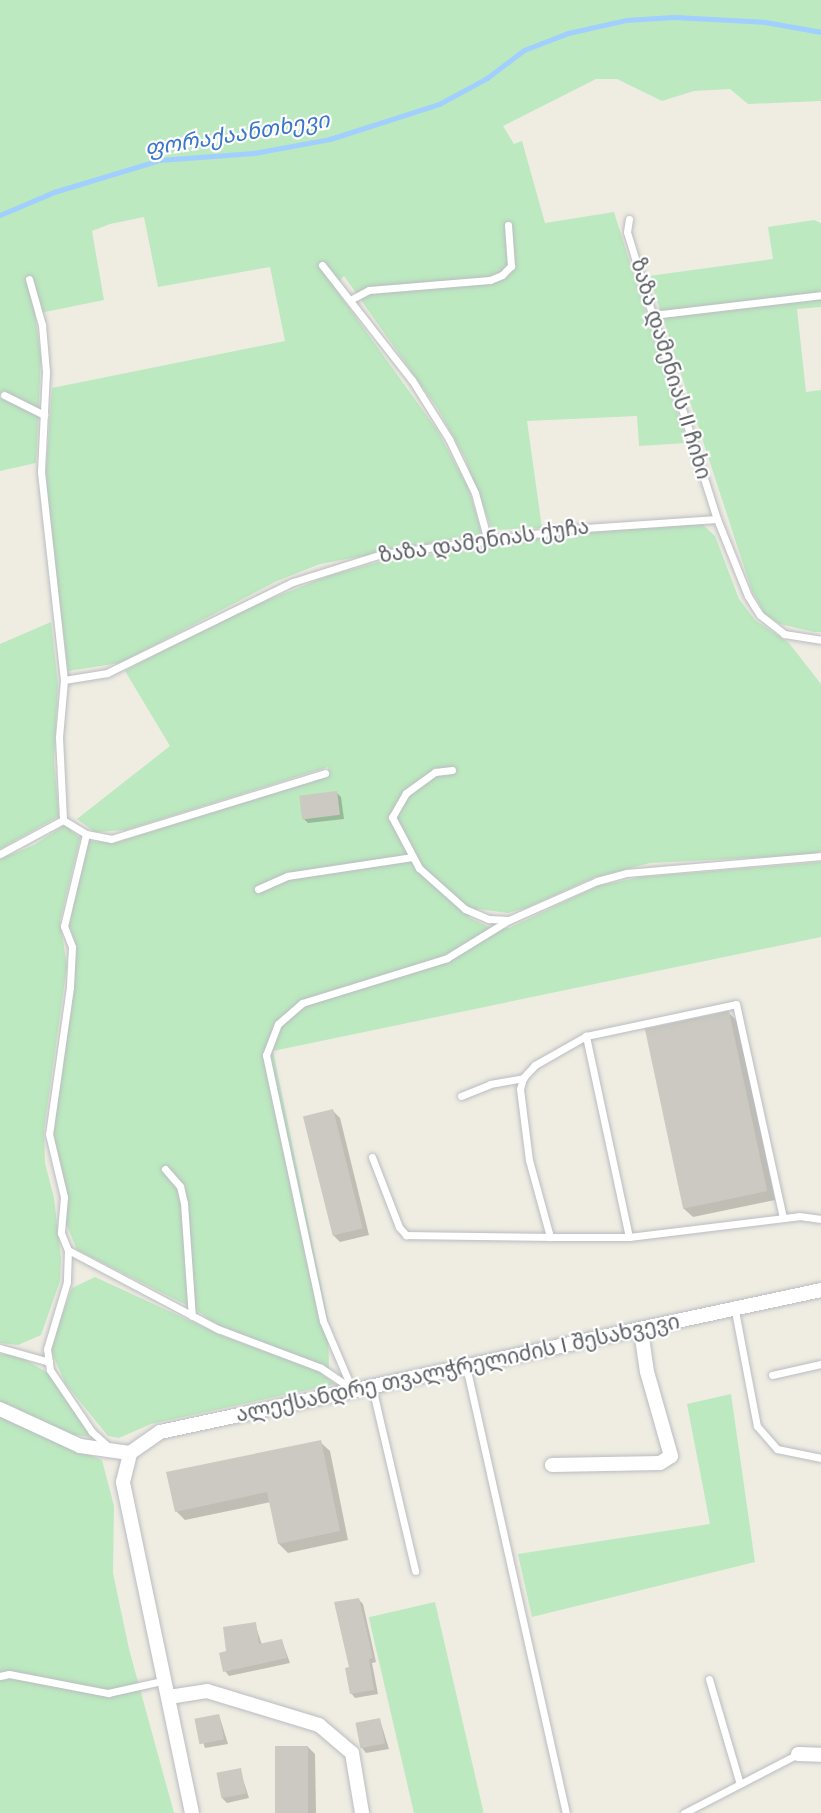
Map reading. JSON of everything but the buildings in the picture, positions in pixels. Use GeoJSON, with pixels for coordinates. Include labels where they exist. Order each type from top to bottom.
{"type":"FeatureCollection","features":[{"type":"Feature","properties":{"kind":"street","name":"ალექსანდრე თვალჭრელიძის I შესახვევი"},"geometry":{"type":"LineString","coordinates":[[130,1453],[160,1432],[352,1389],[641,1331],[820,1292]]}},
{"type":"Feature","properties":{"kind":"street"},"geometry":{"type":"LineString","coordinates":[[552,1465],[660,1463],[671,1456],[647,1372],[641,1331]]}},
{"type":"Feature","properties":{"kind":"street"},"geometry":{"type":"LineString","coordinates":[[0,1409],[80,1446],[130,1453],[123,1482],[192,1813]]}},
{"type":"Feature","properties":{"kind":"street"},"geometry":{"type":"LineString","coordinates":[[169,1698],[207,1691],[320,1725],[352,1753],[362,1813]]}},
{"type":"Feature","properties":{"kind":"street"},"geometry":{"type":"LineString","coordinates":[[798,1754],[821,1755]]}},
{"type":"Feature","properties":{"kind":"lane","name":"ზაზა დამენიას II ჩიხი"},"geometry":{"type":"LineString","coordinates":[[630,219],[627,232],[717,519]]}},
{"type":"Feature","properties":{"kind":"lane"},"geometry":{"type":"LineString","coordinates":[[350,300],[369,290],[490,280],[501,275],[512,260],[508,225]]}},
{"type":"Feature","properties":{"kind":"lane"},"geometry":{"type":"LineString","coordinates":[[322,265],[412,380],[449,439],[475,493],[488,542]]}},
{"type":"Feature","properties":{"kind":"lane"},"geometry":{"type":"LineString","coordinates":[[29,279],[42,325],[46,372],[41,472],[64,680],[59,737],[63,820]]}},
{"type":"Feature","properties":{"kind":"lane"},"geometry":{"type":"LineString","coordinates":[[652,315],[821,295]]}},
{"type":"Feature","properties":{"kind":"lane"},"geometry":{"type":"LineString","coordinates":[[4,395],[44,415]]}},
{"type":"Feature","properties":{"kind":"lane"},"geometry":{"type":"LineString","coordinates":[[717,519],[748,596],[760,615],[784,634],[821,640]]}},
{"type":"Feature","properties":{"kind":"lane","name":"ზაზა დამენიას ქუჩა"},"geometry":{"type":"LineString","coordinates":[[64,680],[107,673],[293,582],[382,554],[641,522],[717,519]]}},
{"type":"Feature","properties":{"kind":"lane"},"geometry":{"type":"LineString","coordinates":[[452,770],[435,772],[406,793],[395,807],[392,817],[419,868],[465,909],[489,920],[509,920]]}},
{"type":"Feature","properties":{"kind":"lane"},"geometry":{"type":"LineString","coordinates":[[63,820],[86,834],[111,839],[325,773]]}},
{"type":"Feature","properties":{"kind":"lane"},"geometry":{"type":"LineString","coordinates":[[0,854],[63,820]]}},
{"type":"Feature","properties":{"kind":"lane"},"geometry":{"type":"LineString","coordinates":[[86,834],[64,926],[72,947],[70,987],[49,1134],[64,1197],[61,1233],[68,1250],[67,1282],[47,1350],[50,1370],[92,1432],[110,1449]]}},
{"type":"Feature","properties":{"kind":"lane"},"geometry":{"type":"LineString","coordinates":[[352,1389],[323,1321],[266,1055],[278,1024],[302,1003],[447,958],[509,920],[597,881],[627,873],[821,856]]}},
{"type":"Feature","properties":{"kind":"lane"},"geometry":{"type":"LineString","coordinates":[[258,889],[287,876],[413,857]]}},
{"type":"Feature","properties":{"kind":"lane"},"geometry":{"type":"LineString","coordinates":[[461,1096],[490,1084],[523,1078],[535,1065],[586,1036],[736,1004],[783,1218]]}},
{"type":"Feature","properties":{"kind":"lane"},"geometry":{"type":"LineString","coordinates":[[586,1036],[629,1237]]}},
{"type":"Feature","properties":{"kind":"lane"},"geometry":{"type":"LineString","coordinates":[[523,1078],[520,1111],[550,1237]]}},
{"type":"Feature","properties":{"kind":"lane"},"geometry":{"type":"LineString","coordinates":[[372,1157],[399,1227],[406,1235],[629,1237],[783,1218],[821,1219]]}},
{"type":"Feature","properties":{"kind":"lane"},"geometry":{"type":"LineString","coordinates":[[165,1169],[180,1186],[184,1203],[192,1316]]}},
{"type":"Feature","properties":{"kind":"lane"},"geometry":{"type":"LineString","coordinates":[[68,1250],[192,1316],[321,1368],[352,1389]]}},
{"type":"Feature","properties":{"kind":"lane"},"geometry":{"type":"LineString","coordinates":[[735,1311],[757,1426],[777,1449],[821,1458]]}},
{"type":"Feature","properties":{"kind":"lane"},"geometry":{"type":"LineString","coordinates":[[0,1348],[49,1362]]}},
{"type":"Feature","properties":{"kind":"lane"},"geometry":{"type":"LineString","coordinates":[[772,1375],[821,1364]]}},
{"type":"Feature","properties":{"kind":"lane"},"geometry":{"type":"LineString","coordinates":[[466,1366],[566,1813]]}},
{"type":"Feature","properties":{"kind":"lane"},"geometry":{"type":"LineString","coordinates":[[371,1385],[415,1571]]}},
{"type":"Feature","properties":{"kind":"lane"},"geometry":{"type":"LineString","coordinates":[[0,1676],[9,1674],[108,1693],[166,1680]]}},
{"type":"Feature","properties":{"kind":"lane"},"geometry":{"type":"LineString","coordinates":[[709,1679],[740,1784]]}},
{"type":"Feature","properties":{"kind":"lane"},"geometry":{"type":"LineString","coordinates":[[684,1813],[798,1754]]}},
{"type":"Feature","properties":{"kind":"green space"},"geometry":{"type":"Polygon","coordinates":[[[0,0],[821,0],[821,101],[748,104],[730,89],[694,91],[662,101],[617,79],[596,79],[503,126],[514,144],[522,141],[545,223],[614,212],[687,443],[639,446],[637,416],[527,421],[542,528],[492,530],[465,458],[438,409],[344,276],[334,287],[437,430],[468,487],[482,534],[320,564],[277,581],[120,663],[68,671],[49,521],[46,470],[52,388],[285,341],[270,267],[158,287],[144,217],[110,224],[92,231],[104,300],[35,314],[41,358],[36,463],[0,471],[0,0]]]}},
{"type":"Feature","properties":{"kind":"green space"},"geometry":{"type":"Polygon","coordinates":[[[814,220],[821,223],[821,307],[797,309],[806,392],[821,390],[821,632],[780,624],[765,614],[752,591],[649,276],[773,259],[768,227],[814,220]]]}},
{"type":"Feature","properties":{"kind":"green space"},"geometry":{"type":"Polygon","coordinates":[[[702,524],[715,536],[739,599],[755,620],[789,643],[821,684],[821,851],[812,855],[650,863],[593,878],[526,908],[508,913],[478,909],[468,917],[491,928],[509,928],[598,886],[641,877],[821,862],[821,937],[273,1051],[328,1319],[329,1370],[216,1324],[196,1310],[77,1250],[65,1221],[67,1193],[53,1131],[77,947],[68,924],[89,841],[115,843],[329,776],[328,767],[126,830],[95,832],[77,819],[170,746],[125,671],[225,617],[328,576],[378,562],[588,531],[702,524]]]}},
{"type":"Feature","properties":{"kind":"green space"},"geometry":{"type":"Polygon","coordinates":[[[51,622],[58,684],[54,761],[59,816],[0,849],[0,644],[51,622]]]}},
{"type":"Feature","properties":{"kind":"green space"},"geometry":{"type":"Polygon","coordinates":[[[65,825],[80,838],[60,921],[67,966],[44,1130],[45,1163],[54,1198],[61,1258],[60,1281],[41,1335],[18,1345],[0,1343],[0,859],[34,845],[65,825]]]}},
{"type":"Feature","properties":{"kind":"green space"},"geometry":{"type":"Polygon","coordinates":[[[95,1277],[225,1337],[318,1371],[335,1384],[151,1424],[119,1438],[108,1436],[65,1383],[50,1348],[72,1288],[95,1277]]]}},
{"type":"Feature","properties":{"kind":"green space"},"geometry":{"type":"Polygon","coordinates":[[[0,1354],[19,1356],[48,1373],[91,1437],[67,1434],[0,1403],[0,1354]]]}},
{"type":"Feature","properties":{"kind":"green space"},"geometry":{"type":"Polygon","coordinates":[[[731,1394],[755,1562],[532,1617],[518,1554],[710,1524],[687,1404],[731,1394]]]}},
{"type":"Feature","properties":{"kind":"green space"},"geometry":{"type":"Polygon","coordinates":[[[0,1417],[102,1460],[114,1506],[113,1573],[129,1649],[174,1813],[0,1813],[0,1417]]]}},
{"type":"Feature","properties":{"kind":"green space"},"geometry":{"type":"Polygon","coordinates":[[[435,1602],[484,1812],[414,1813],[369,1617],[435,1602]]]}},
{"type":"Feature","properties":{"kind":"waterway","name":"ფორაქაანთხევი"},"geometry":{"type":"LineString","coordinates":[[0,215],[54,192],[159,160],[254,153],[330,139],[439,104],[487,78],[524,50],[568,33],[626,20],[674,17],[765,22],[821,32]]}}]}
